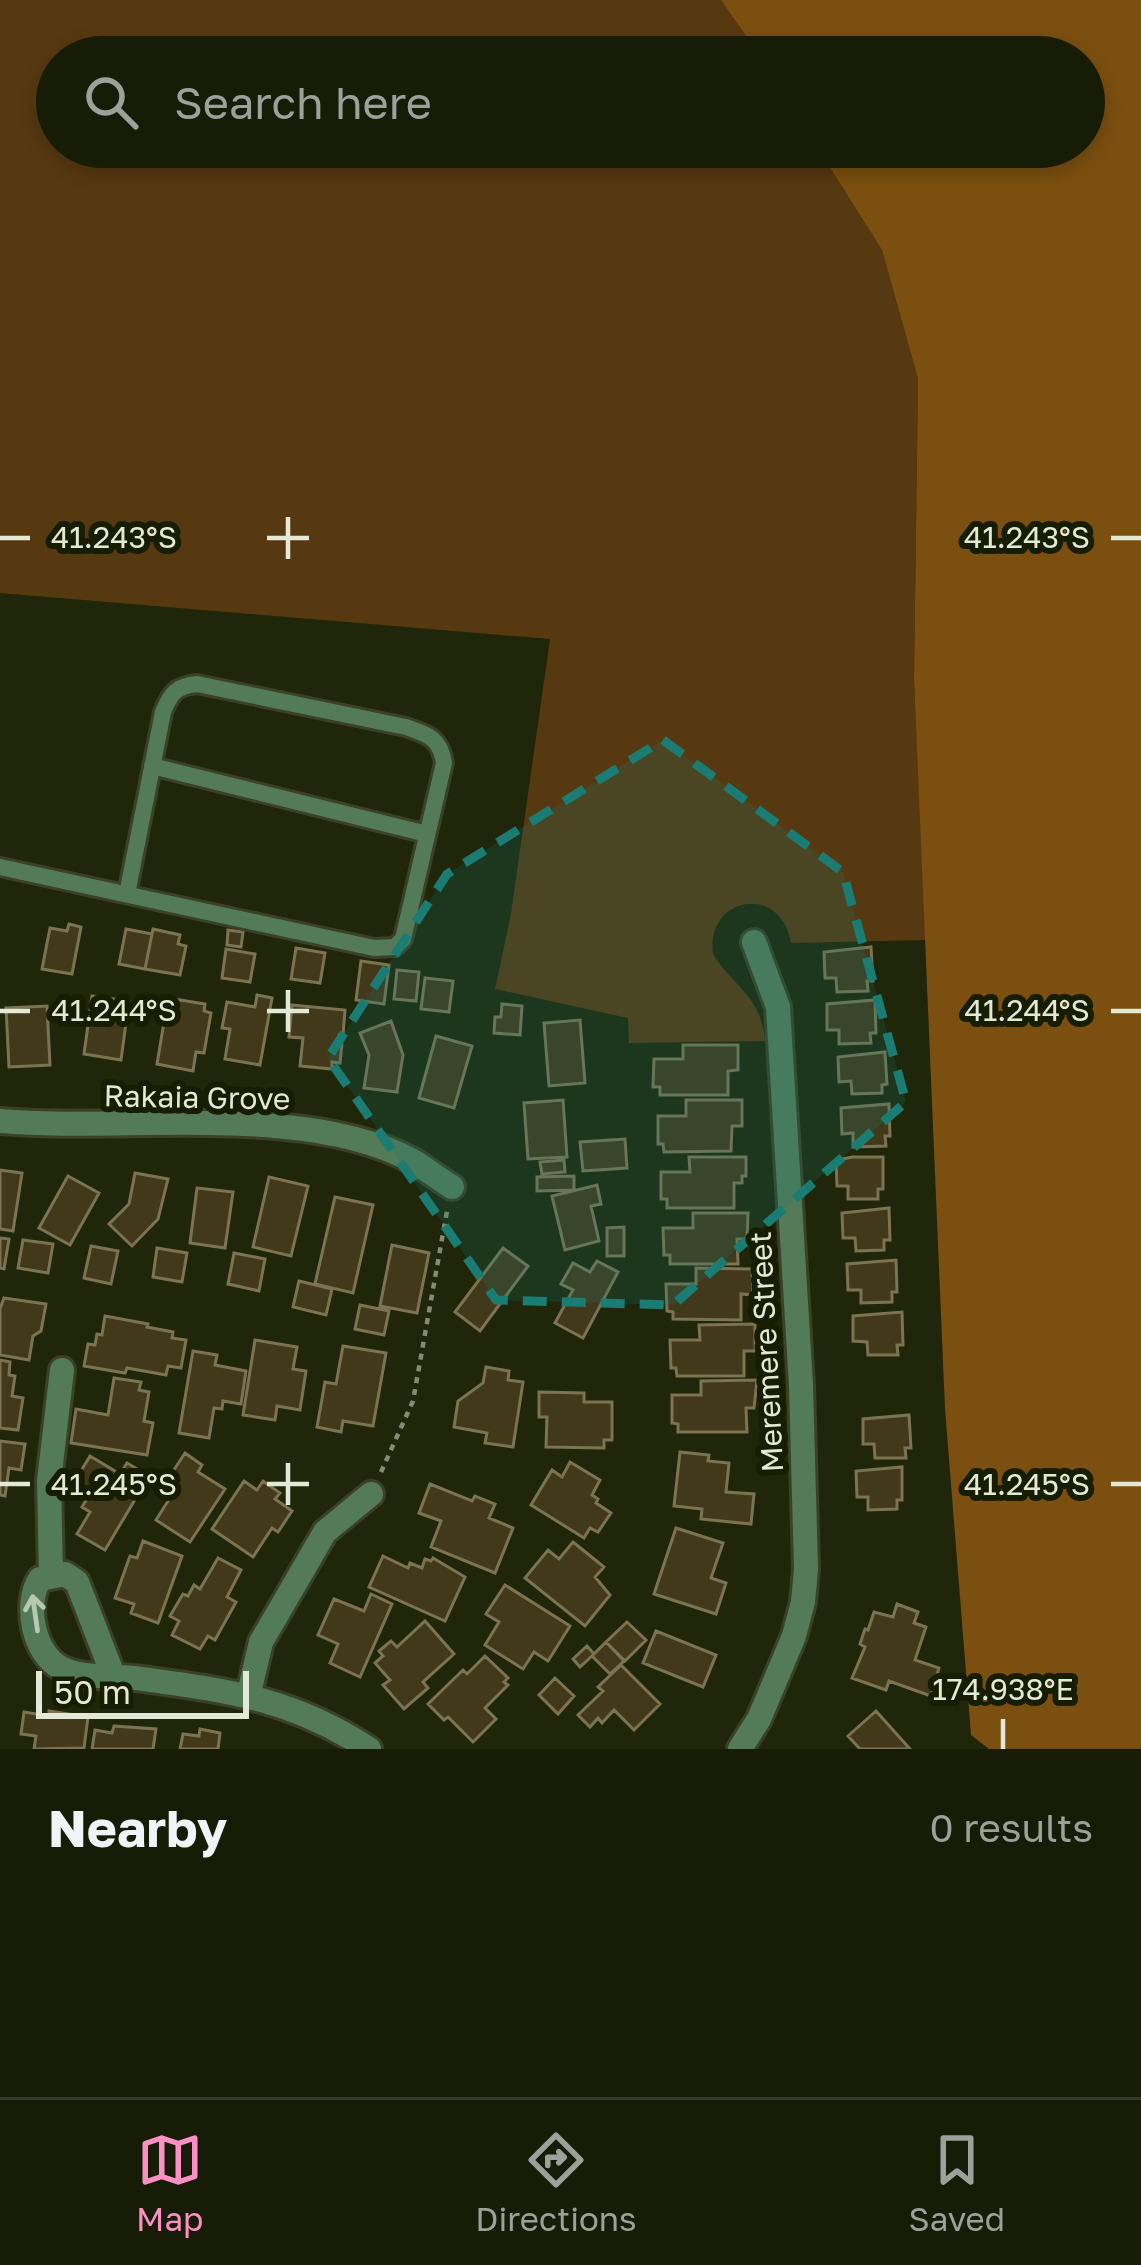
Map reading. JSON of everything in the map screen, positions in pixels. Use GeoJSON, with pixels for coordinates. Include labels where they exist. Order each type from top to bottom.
{"type":"FeatureCollection","features":[{"type":"Feature","properties":{"kind":"street","name":"Meremere Street"},"geometry":{"type":"LineString","coordinates":[[740,1749],[759,1719],[794,1636],[806,1569],[801,1385],[778,1007],[754,942]]}},
{"type":"Feature","properties":{"kind":"street","name":"Rakaia Grove"},"geometry":{"type":"LineString","coordinates":[[0,1121],[98,1127],[258,1125],[320,1132],[374,1145],[412,1161],[452,1187]]}},
{"type":"Feature","properties":{"kind":"street"},"geometry":{"type":"LineString","coordinates":[[51,1574],[49,1481],[62,1370]]}},
{"type":"Feature","properties":{"kind":"street"},"geometry":{"type":"LineString","coordinates":[[249,1694],[261,1642],[326,1532],[371,1494]]}},
{"type":"Feature","properties":{"kind":"street"},"geometry":{"type":"LineString","coordinates":[[113,1675],[77,1582],[65,1574],[40,1579],[32,1591],[31,1605],[45,1655],[60,1667],[85,1676],[113,1675],[249,1694],[308,1714],[369,1749]]}},
{"type":"Feature","properties":{"kind":"lane"},"geometry":{"type":"LineString","coordinates":[[0,867],[374,948],[395,947],[403,939],[444,764],[441,748],[434,736],[406,727],[197,684],[182,685],[171,693],[163,712],[127,893]]}},
{"type":"Feature","properties":{"kind":"lane"},"geometry":{"type":"LineString","coordinates":[[152,766],[427,834]]}},
{"type":"Feature","properties":{"kind":"path"},"geometry":{"type":"LineString","coordinates":[[371,1494],[412,1401],[452,1187]]}},
{"type":"Feature","properties":{"kind":"highlighted area"},"geometry":{"type":"Polygon","coordinates":[[[663,740],[843,872],[906,1102],[673,1305],[496,1300],[328,1058],[447,874],[663,740]]]}},
{"type":"Feature","properties":{"kind":"shaded area"},"geometry":{"type":"Polygon","coordinates":[[[0,0],[721,0],[748,36],[36,36],[36,168],[830,168],[882,250],[918,379],[914,679],[926,940],[791,943],[773,911],[745,904],[720,920],[713,954],[752,1002],[765,1041],[629,1043],[628,1018],[495,989],[511,914],[550,639],[0,593],[0,0]]]}},
{"type":"Feature","properties":{"kind":"shaded area"},"geometry":{"type":"Polygon","coordinates":[[[721,0],[1141,0],[1141,1749],[989,1749],[971,1735],[945,1409],[914,679],[918,379],[882,250],[830,168],[1105,168],[1105,36],[746,36],[721,0]]]}},
{"type":"Feature","properties":{"kind":"building"},"geometry":{"type":"Polygon","coordinates":[[[69,924],[81,927],[72,974],[42,969],[50,928],[67,931],[69,924]]]}},
{"type":"Feature","properties":{"kind":"building"},"geometry":{"type":"Polygon","coordinates":[[[126,929],[152,934],[145,969],[119,964],[126,929]]]}},
{"type":"Feature","properties":{"kind":"building"},"geometry":{"type":"Polygon","coordinates":[[[153,929],[180,935],[178,944],[186,946],[180,975],[145,969],[153,929]]]}},
{"type":"Feature","properties":{"kind":"building"},"geometry":{"type":"Polygon","coordinates":[[[228,930],[243,932],[241,947],[227,945],[228,930]]]}},
{"type":"Feature","properties":{"kind":"building"},"geometry":{"type":"Polygon","coordinates":[[[871,947],[873,981],[867,981],[868,991],[837,992],[836,978],[825,978],[824,952],[871,947]]]}},
{"type":"Feature","properties":{"kind":"building"},"geometry":{"type":"Polygon","coordinates":[[[296,948],[325,953],[320,983],[291,979],[296,948]]]}},
{"type":"Feature","properties":{"kind":"building"},"geometry":{"type":"Polygon","coordinates":[[[226,949],[255,954],[250,982],[222,978],[226,949]]]}},
{"type":"Feature","properties":{"kind":"building"},"geometry":{"type":"Polygon","coordinates":[[[361,961],[389,965],[384,1004],[356,1000],[361,961]]]}},
{"type":"Feature","properties":{"kind":"building"},"geometry":{"type":"Polygon","coordinates":[[[397,970],[419,972],[416,1001],[394,999],[397,970]]]}},
{"type":"Feature","properties":{"kind":"building"},"geometry":{"type":"Polygon","coordinates":[[[425,978],[453,981],[449,1012],[421,1009],[425,978]]]}},
{"type":"Feature","properties":{"kind":"building"},"geometry":{"type":"Polygon","coordinates":[[[257,995],[272,998],[260,1065],[225,1059],[230,1029],[222,1028],[227,1002],[255,1007],[257,995]]]}},
{"type":"Feature","properties":{"kind":"building"},"geometry":{"type":"Polygon","coordinates":[[[92,996],[129,1001],[121,1060],[84,1054],[92,996]]]}},
{"type":"Feature","properties":{"kind":"building"},"geometry":{"type":"Polygon","coordinates":[[[168,998],[205,1004],[204,1011],[211,1013],[204,1053],[196,1052],[193,1071],[157,1064],[168,998]]]}},
{"type":"Feature","properties":{"kind":"building"},"geometry":{"type":"Polygon","coordinates":[[[875,1000],[876,1033],[870,1033],[871,1043],[839,1044],[839,1030],[827,1030],[827,1004],[875,1000]]]}},
{"type":"Feature","properties":{"kind":"building"},"geometry":{"type":"Polygon","coordinates":[[[502,1004],[522,1006],[520,1035],[494,1033],[502,1004]]]}},
{"type":"Feature","properties":{"kind":"building"},"geometry":{"type":"Polygon","coordinates":[[[292,1005],[345,1010],[338,1043],[342,1044],[340,1063],[332,1062],[332,1069],[300,1066],[303,1038],[289,1037],[292,1005]]]}},
{"type":"Feature","properties":{"kind":"building"},"geometry":{"type":"Polygon","coordinates":[[[47,1006],[50,1065],[9,1067],[6,1008],[47,1006]]]}},
{"type":"Feature","properties":{"kind":"building"},"geometry":{"type":"Polygon","coordinates":[[[580,1020],[585,1083],[549,1086],[544,1023],[580,1020]]]}},
{"type":"Feature","properties":{"kind":"building"},"geometry":{"type":"Polygon","coordinates":[[[391,1021],[403,1055],[397,1092],[364,1088],[369,1055],[360,1033],[391,1021]]]}},
{"type":"Feature","properties":{"kind":"building"},"geometry":{"type":"Polygon","coordinates":[[[436,1036],[472,1046],[454,1108],[419,1098],[436,1036]]]}},
{"type":"Feature","properties":{"kind":"building"},"geometry":{"type":"Polygon","coordinates":[[[683,1045],[738,1045],[738,1070],[728,1071],[728,1095],[660,1095],[660,1087],[653,1087],[654,1059],[683,1059],[683,1045]]]}},
{"type":"Feature","properties":{"kind":"building"},"geometry":{"type":"Polygon","coordinates":[[[885,1052],[887,1084],[882,1085],[882,1093],[852,1094],[851,1081],[839,1082],[838,1057],[885,1052]]]}},
{"type":"Feature","properties":{"kind":"building"},"geometry":{"type":"Polygon","coordinates":[[[563,1100],[567,1157],[528,1159],[524,1103],[563,1100]]]}},
{"type":"Feature","properties":{"kind":"building"},"geometry":{"type":"Polygon","coordinates":[[[686,1100],[742,1100],[742,1126],[732,1126],[731,1151],[664,1152],[663,1144],[658,1144],[658,1116],[686,1116],[686,1100]]]}},
{"type":"Feature","properties":{"kind":"building"},"geometry":{"type":"Polygon","coordinates":[[[889,1104],[886,1146],[853,1147],[853,1133],[842,1134],[841,1108],[889,1104]]]}},
{"type":"Feature","properties":{"kind":"building"},"geometry":{"type":"Polygon","coordinates":[[[625,1139],[627,1168],[583,1171],[580,1142],[625,1139]]]}},
{"type":"Feature","properties":{"kind":"building"},"geometry":{"type":"Polygon","coordinates":[[[689,1157],[746,1157],[746,1176],[742,1183],[734,1183],[734,1208],[667,1208],[667,1199],[661,1199],[661,1172],[690,1172],[689,1157]]]}},
{"type":"Feature","properties":{"kind":"building"},"geometry":{"type":"Polygon","coordinates":[[[883,1157],[883,1189],[878,1189],[878,1199],[848,1199],[848,1186],[837,1186],[836,1160],[883,1157]]]}},
{"type":"Feature","properties":{"kind":"building"},"geometry":{"type":"Polygon","coordinates":[[[564,1160],[565,1172],[542,1174],[540,1162],[564,1160]]]}},
{"type":"Feature","properties":{"kind":"building"},"geometry":{"type":"Polygon","coordinates":[[[0,1170],[22,1173],[13,1231],[0,1229],[0,1170]]]}},
{"type":"Feature","properties":{"kind":"building"},"geometry":{"type":"Polygon","coordinates":[[[135,1173],[168,1179],[158,1219],[132,1246],[109,1224],[129,1204],[135,1173]]]}},
{"type":"Feature","properties":{"kind":"building"},"geometry":{"type":"Polygon","coordinates":[[[68,1176],[99,1193],[70,1245],[39,1228],[68,1176]]]}},
{"type":"Feature","properties":{"kind":"building"},"geometry":{"type":"Polygon","coordinates":[[[574,1176],[574,1190],[537,1191],[537,1177],[574,1176]]]}},
{"type":"Feature","properties":{"kind":"building"},"geometry":{"type":"Polygon","coordinates":[[[269,1177],[308,1186],[291,1256],[253,1247],[269,1177]]]}},
{"type":"Feature","properties":{"kind":"building"},"geometry":{"type":"Polygon","coordinates":[[[597,1185],[601,1204],[591,1206],[599,1241],[565,1250],[552,1196],[597,1185]]]}},
{"type":"Feature","properties":{"kind":"building"},"geometry":{"type":"Polygon","coordinates":[[[197,1188],[233,1192],[225,1248],[190,1243],[197,1188]]]}},
{"type":"Feature","properties":{"kind":"building"},"geometry":{"type":"Polygon","coordinates":[[[335,1197],[373,1205],[353,1293],[315,1284],[335,1197]]]}},
{"type":"Feature","properties":{"kind":"building"},"geometry":{"type":"Polygon","coordinates":[[[889,1208],[890,1240],[884,1240],[884,1250],[856,1251],[855,1238],[843,1238],[842,1213],[889,1208]]]}},
{"type":"Feature","properties":{"kind":"building"},"geometry":{"type":"Polygon","coordinates":[[[693,1213],[748,1213],[747,1239],[737,1239],[738,1264],[670,1264],[670,1255],[664,1255],[663,1228],[693,1228],[693,1213]]]}},
{"type":"Feature","properties":{"kind":"building"},"geometry":{"type":"Polygon","coordinates":[[[624,1227],[624,1256],[607,1256],[607,1228],[624,1227]]]}},
{"type":"Feature","properties":{"kind":"building"},"geometry":{"type":"Polygon","coordinates":[[[0,1238],[9,1239],[4,1269],[0,1268],[0,1238]]]}},
{"type":"Feature","properties":{"kind":"building"},"geometry":{"type":"Polygon","coordinates":[[[23,1240],[53,1244],[48,1273],[18,1268],[23,1240]]]}},
{"type":"Feature","properties":{"kind":"building"},"geometry":{"type":"Polygon","coordinates":[[[392,1245],[429,1253],[417,1313],[380,1306],[392,1245]]]}},
{"type":"Feature","properties":{"kind":"building"},"geometry":{"type":"Polygon","coordinates":[[[91,1246],[118,1251],[111,1284],[84,1278],[91,1246]]]}},
{"type":"Feature","properties":{"kind":"building"},"geometry":{"type":"Polygon","coordinates":[[[157,1248],[187,1253],[182,1282],[153,1277],[157,1248]]]}},
{"type":"Feature","properties":{"kind":"building"},"geometry":{"type":"Polygon","coordinates":[[[503,1248],[528,1266],[480,1331],[455,1312],[503,1248]]]}},
{"type":"Feature","properties":{"kind":"building"},"geometry":{"type":"Polygon","coordinates":[[[234,1253],[265,1259],[259,1291],[228,1284],[234,1253]]]}},
{"type":"Feature","properties":{"kind":"building"},"geometry":{"type":"Polygon","coordinates":[[[896,1260],[897,1292],[892,1292],[892,1302],[861,1303],[861,1290],[848,1290],[847,1264],[896,1260]]]}},
{"type":"Feature","properties":{"kind":"building"},"geometry":{"type":"Polygon","coordinates":[[[597,1261],[618,1272],[583,1338],[555,1323],[573,1290],[561,1284],[573,1263],[590,1272],[597,1261]]]}},
{"type":"Feature","properties":{"kind":"building"},"geometry":{"type":"Polygon","coordinates":[[[696,1268],[752,1269],[753,1295],[741,1294],[741,1320],[673,1319],[673,1312],[667,1311],[666,1284],[696,1284],[696,1268]]]}},
{"type":"Feature","properties":{"kind":"building"},"geometry":{"type":"Polygon","coordinates":[[[299,1281],[332,1289],[326,1315],[293,1307],[299,1281]]]}},
{"type":"Feature","properties":{"kind":"building"},"geometry":{"type":"Polygon","coordinates":[[[4,1298],[46,1304],[29,1360],[0,1355],[4,1298]]]}},
{"type":"Feature","properties":{"kind":"building"},"geometry":{"type":"Polygon","coordinates":[[[360,1305],[389,1311],[384,1335],[355,1329],[360,1305]]]}},
{"type":"Feature","properties":{"kind":"building"},"geometry":{"type":"Polygon","coordinates":[[[902,1312],[903,1345],[897,1345],[898,1355],[868,1355],[867,1342],[853,1341],[853,1316],[902,1312]]]}},
{"type":"Feature","properties":{"kind":"building"},"geometry":{"type":"Polygon","coordinates":[[[105,1316],[148,1324],[186,1340],[181,1368],[168,1366],[166,1375],[84,1366],[88,1344],[95,1345],[97,1334],[102,1335],[105,1316]]]}},
{"type":"Feature","properties":{"kind":"building"},"geometry":{"type":"Polygon","coordinates":[[[755,1324],[755,1351],[744,1351],[744,1376],[677,1376],[676,1368],[671,1368],[670,1340],[700,1340],[699,1325],[755,1324]]]}},
{"type":"Feature","properties":{"kind":"building"},"geometry":{"type":"Polygon","coordinates":[[[255,1340],[297,1347],[293,1369],[306,1371],[300,1410],[277,1406],[275,1420],[243,1415],[255,1340]]]}},
{"type":"Feature","properties":{"kind":"building"},"geometry":{"type":"Polygon","coordinates":[[[343,1346],[386,1353],[373,1426],[343,1421],[341,1432],[317,1427],[325,1382],[336,1384],[343,1346]]]}},
{"type":"Feature","properties":{"kind":"building"},"geometry":{"type":"Polygon","coordinates":[[[193,1351],[217,1355],[215,1365],[246,1371],[241,1404],[223,1401],[222,1409],[214,1408],[209,1438],[179,1433],[193,1351]]]}},
{"type":"Feature","properties":{"kind":"building"},"geometry":{"type":"Polygon","coordinates":[[[0,1360],[10,1362],[9,1375],[15,1376],[12,1396],[23,1398],[18,1430],[0,1428],[0,1360]]]}},
{"type":"Feature","properties":{"kind":"building"},"geometry":{"type":"Polygon","coordinates":[[[486,1367],[509,1371],[508,1380],[523,1382],[513,1447],[485,1443],[487,1433],[454,1427],[458,1401],[483,1383],[486,1367]]]}},
{"type":"Feature","properties":{"kind":"building"},"geometry":{"type":"Polygon","coordinates":[[[114,1378],[141,1382],[139,1390],[149,1392],[144,1421],[153,1423],[147,1455],[71,1443],[76,1409],[108,1415],[114,1378]]]}},
{"type":"Feature","properties":{"kind":"building"},"geometry":{"type":"Polygon","coordinates":[[[757,1380],[754,1408],[746,1408],[747,1432],[678,1432],[678,1424],[672,1423],[672,1395],[701,1395],[701,1381],[757,1380]]]}},
{"type":"Feature","properties":{"kind":"building"},"geometry":{"type":"Polygon","coordinates":[[[539,1392],[584,1393],[584,1402],[612,1402],[612,1440],[604,1440],[604,1448],[546,1447],[547,1417],[539,1417],[539,1392]]]}},
{"type":"Feature","properties":{"kind":"building"},"geometry":{"type":"Polygon","coordinates":[[[909,1415],[911,1448],[905,1448],[906,1458],[875,1458],[874,1444],[863,1444],[863,1419],[909,1415]]]}},
{"type":"Feature","properties":{"kind":"building"},"geometry":{"type":"Polygon","coordinates":[[[0,1441],[25,1444],[21,1470],[9,1468],[5,1496],[0,1495],[0,1441]]]}},
{"type":"Feature","properties":{"kind":"building"},"geometry":{"type":"Polygon","coordinates":[[[680,1452],[729,1463],[726,1492],[754,1494],[751,1524],[701,1519],[702,1509],[674,1506],[680,1452]]]}},
{"type":"Feature","properties":{"kind":"building"},"geometry":{"type":"Polygon","coordinates":[[[185,1453],[202,1465],[198,1472],[225,1489],[190,1542],[156,1520],[170,1498],[160,1491],[185,1453]]]}},
{"type":"Feature","properties":{"kind":"building"},"geometry":{"type":"Polygon","coordinates":[[[90,1456],[120,1474],[127,1463],[149,1476],[105,1550],[77,1534],[90,1512],[82,1507],[88,1497],[71,1487],[90,1456]]]}},
{"type":"Feature","properties":{"kind":"building"},"geometry":{"type":"Polygon","coordinates":[[[570,1462],[600,1480],[592,1495],[611,1513],[598,1532],[590,1528],[584,1538],[531,1505],[552,1470],[562,1477],[570,1462]]]}},
{"type":"Feature","properties":{"kind":"building"},"geometry":{"type":"Polygon","coordinates":[[[902,1467],[902,1500],[897,1500],[897,1509],[868,1510],[868,1497],[857,1497],[856,1471],[902,1467]]]}},
{"type":"Feature","properties":{"kind":"building"},"geometry":{"type":"Polygon","coordinates":[[[244,1481],[257,1490],[263,1481],[280,1493],[275,1499],[292,1511],[278,1532],[272,1528],[253,1557],[212,1529],[244,1481]]]}},
{"type":"Feature","properties":{"kind":"building"},"geometry":{"type":"Polygon","coordinates":[[[430,1484],[472,1501],[475,1496],[495,1504],[489,1518],[513,1528],[495,1573],[431,1547],[441,1521],[419,1513],[430,1484]]]}},
{"type":"Feature","properties":{"kind":"building"},"geometry":{"type":"Polygon","coordinates":[[[676,1528],[723,1543],[711,1578],[726,1583],[716,1614],[654,1594],[676,1528]]]}},
{"type":"Feature","properties":{"kind":"building"},"geometry":{"type":"Polygon","coordinates":[[[143,1541],[182,1556],[158,1623],[131,1613],[134,1604],[115,1598],[130,1556],[137,1558],[143,1541]]]}},
{"type":"Feature","properties":{"kind":"building"},"geometry":{"type":"Polygon","coordinates":[[[573,1542],[604,1567],[595,1577],[610,1595],[585,1626],[525,1578],[548,1550],[559,1559],[573,1542]]]}},
{"type":"Feature","properties":{"kind":"building"},"geometry":{"type":"Polygon","coordinates":[[[383,1556],[408,1568],[410,1563],[422,1568],[425,1559],[433,1558],[465,1577],[445,1621],[369,1587],[383,1556]]]}},
{"type":"Feature","properties":{"kind":"building"},"geometry":{"type":"Polygon","coordinates":[[[218,1558],[241,1570],[227,1597],[236,1602],[215,1640],[208,1636],[200,1649],[172,1635],[179,1621],[170,1616],[183,1594],[188,1596],[194,1585],[200,1589],[218,1558]]]}},
{"type":"Feature","properties":{"kind":"building"},"geometry":{"type":"Polygon","coordinates":[[[505,1585],[570,1626],[548,1661],[534,1652],[523,1669],[485,1645],[499,1622],[486,1614],[505,1585]]]}},
{"type":"Feature","properties":{"kind":"building"},"geometry":{"type":"Polygon","coordinates":[[[371,1594],[392,1604],[360,1677],[330,1663],[338,1644],[318,1635],[334,1599],[364,1611],[371,1594]]]}},
{"type":"Feature","properties":{"kind":"building"},"geometry":{"type":"Polygon","coordinates":[[[897,1604],[918,1612],[914,1623],[926,1627],[915,1660],[939,1668],[931,1696],[889,1681],[886,1690],[852,1678],[874,1612],[893,1617],[897,1604]]]}},
{"type":"Feature","properties":{"kind":"building"},"geometry":{"type":"Polygon","coordinates":[[[425,1621],[454,1654],[423,1682],[428,1688],[404,1709],[383,1685],[390,1680],[375,1663],[383,1656],[379,1651],[391,1641],[397,1647],[425,1621]]]}},
{"type":"Feature","properties":{"kind":"building"},"geometry":{"type":"Polygon","coordinates":[[[627,1622],[646,1640],[625,1661],[606,1642],[627,1622]]]}},
{"type":"Feature","properties":{"kind":"building"},"geometry":{"type":"Polygon","coordinates":[[[656,1631],[716,1655],[703,1687],[643,1663],[656,1631]]]}},
{"type":"Feature","properties":{"kind":"building"},"geometry":{"type":"Polygon","coordinates":[[[606,1642],[624,1661],[610,1674],[592,1656],[606,1642]]]}},
{"type":"Feature","properties":{"kind":"building"},"geometry":{"type":"Polygon","coordinates":[[[587,1646],[594,1654],[580,1667],[573,1659],[587,1646]]]}},
{"type":"Feature","properties":{"kind":"building"},"geometry":{"type":"Polygon","coordinates":[[[485,1656],[508,1678],[504,1682],[508,1685],[485,1708],[496,1719],[473,1742],[428,1704],[485,1656]]]}},
{"type":"Feature","properties":{"kind":"building"},"geometry":{"type":"Polygon","coordinates":[[[621,1665],[660,1704],[634,1730],[614,1710],[602,1723],[598,1718],[590,1727],[578,1715],[621,1665]]]}},
{"type":"Feature","properties":{"kind":"building"},"geometry":{"type":"Polygon","coordinates":[[[555,1678],[574,1696],[558,1714],[539,1695],[555,1678]]]}},
{"type":"Feature","properties":{"kind":"building"},"geometry":{"type":"Polygon","coordinates":[[[49,1711],[88,1717],[84,1748],[34,1749],[36,1736],[21,1734],[24,1712],[49,1716],[49,1711]]]}},
{"type":"Feature","properties":{"kind":"building"},"geometry":{"type":"Polygon","coordinates":[[[876,1711],[910,1749],[860,1749],[848,1736],[876,1711]]]}},
{"type":"Feature","properties":{"kind":"building"},"geometry":{"type":"Polygon","coordinates":[[[114,1726],[156,1729],[153,1749],[92,1749],[95,1730],[112,1733],[114,1726]]]}},
{"type":"Feature","properties":{"kind":"building"},"geometry":{"type":"Polygon","coordinates":[[[200,1729],[220,1733],[218,1749],[180,1749],[183,1734],[199,1736],[200,1729]]]}}]}
